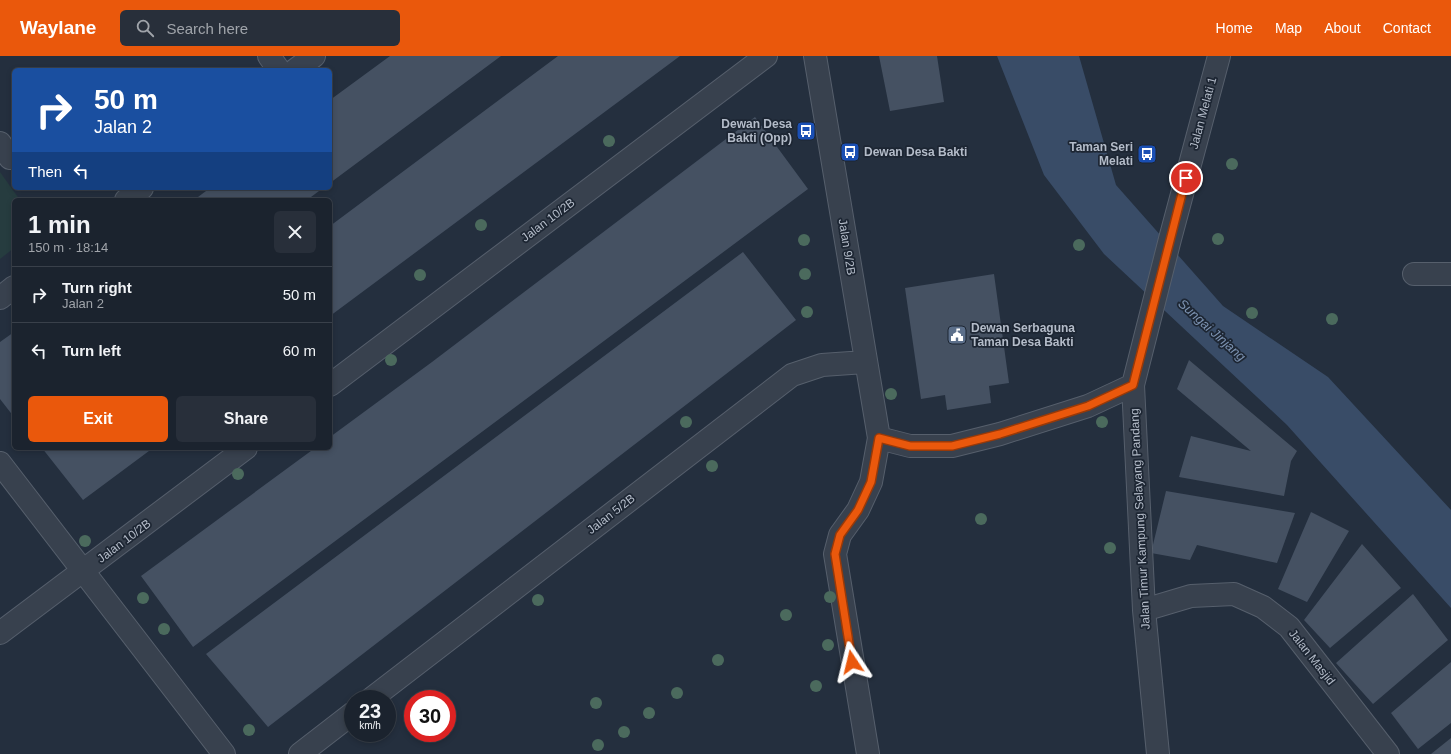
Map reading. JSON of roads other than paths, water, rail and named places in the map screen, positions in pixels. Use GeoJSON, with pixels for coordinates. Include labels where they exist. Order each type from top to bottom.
{"type":"FeatureCollection","features":[{"type":"Feature","properties":{"kind":"street"},"geometry":{"type":"LineString","coordinates":[[269,56],[278,68]]}},
{"type":"Feature","properties":{"kind":"street"},"geometry":{"type":"LineString","coordinates":[[298,68],[314,56]]}},
{"type":"Feature","properties":{"kind":"street","name":"Jalan 10/2B"},"geometry":{"type":"LineString","coordinates":[[332,383],[766,56]]}},
{"type":"Feature","properties":{"kind":"street","name":"Jalan 9/2B"},"geometry":{"type":"LineString","coordinates":[[815,56],[865,362],[879,438]]}},
{"type":"Feature","properties":{"kind":"street","name":"Jalan Melati 1"},"geometry":{"type":"LineString","coordinates":[[1170,239],[1218,56]]}},
{"type":"Feature","properties":{"kind":"street"},"geometry":{"type":"LineString","coordinates":[[129,198],[139,190]]}},
{"type":"Feature","properties":{"kind":"street","name":"Jalan Timur Kampung Selayang Pandang"},"geometry":{"type":"LineString","coordinates":[[1158,754],[1144,610],[1133,385],[1170,239]]}},
{"type":"Feature","properties":{"kind":"street"},"geometry":{"type":"LineString","coordinates":[[1414,274],[1451,274]]}},
{"type":"Feature","properties":{"kind":"street"},"geometry":{"type":"LineString","coordinates":[[0,298],[12,289]]}},
{"type":"Feature","properties":{"kind":"street","name":"Jalan 5/2B"},"geometry":{"type":"LineString","coordinates":[[383,690],[792,375],[822,365],[865,362]]}},
{"type":"Feature","properties":{"kind":"street"},"geometry":{"type":"LineString","coordinates":[[868,754],[835,554],[840,535],[858,510],[871,482],[879,438],[910,446],[952,446],[1000,434],[1088,406],[1133,385]]}},
{"type":"Feature","properties":{"kind":"street","name":"Jalan 10/2B"},"geometry":{"type":"LineString","coordinates":[[0,633],[243,450]]}},
{"type":"Feature","properties":{"kind":"street"},"geometry":{"type":"LineString","coordinates":[[0,463],[224,754]]}},
{"type":"Feature","properties":{"kind":"street","name":"Jalan Masjid"},"geometry":{"type":"LineString","coordinates":[[1144,610],[1191,596],[1234,594],[1263,607],[1289,627],[1388,754]]}},
{"type":"Feature","properties":{"kind":"street"},"geometry":{"type":"LineString","coordinates":[[300,754],[344,720]]}},
{"type":"Feature","properties":{"kind":"water","name":"Sungai Jinjang"},"geometry":{"type":"Polygon","coordinates":[[[997,56],[1079,56],[1116,185],[1223,306],[1328,377],[1451,510],[1451,608],[1287,425],[1104,254],[1044,175],[997,56]]]}},
{"type":"Feature","properties":{"kind":"place","name":"Dewan Desa Bakti (Opp)"},"geometry":{"type":"Point","coordinates":[806,131]}},
{"type":"Feature","properties":{"kind":"place","name":"Dewan Desa Bakti"},"geometry":{"type":"Point","coordinates":[850,152]}},
{"type":"Feature","properties":{"kind":"place","name":"Taman Seri Melati"},"geometry":{"type":"Point","coordinates":[1147,154]}},
{"type":"Feature","properties":{"kind":"place","name":"Dewan Serbaguna Taman Desa Bakti"},"geometry":{"type":"Point","coordinates":[957,335]}}]}
